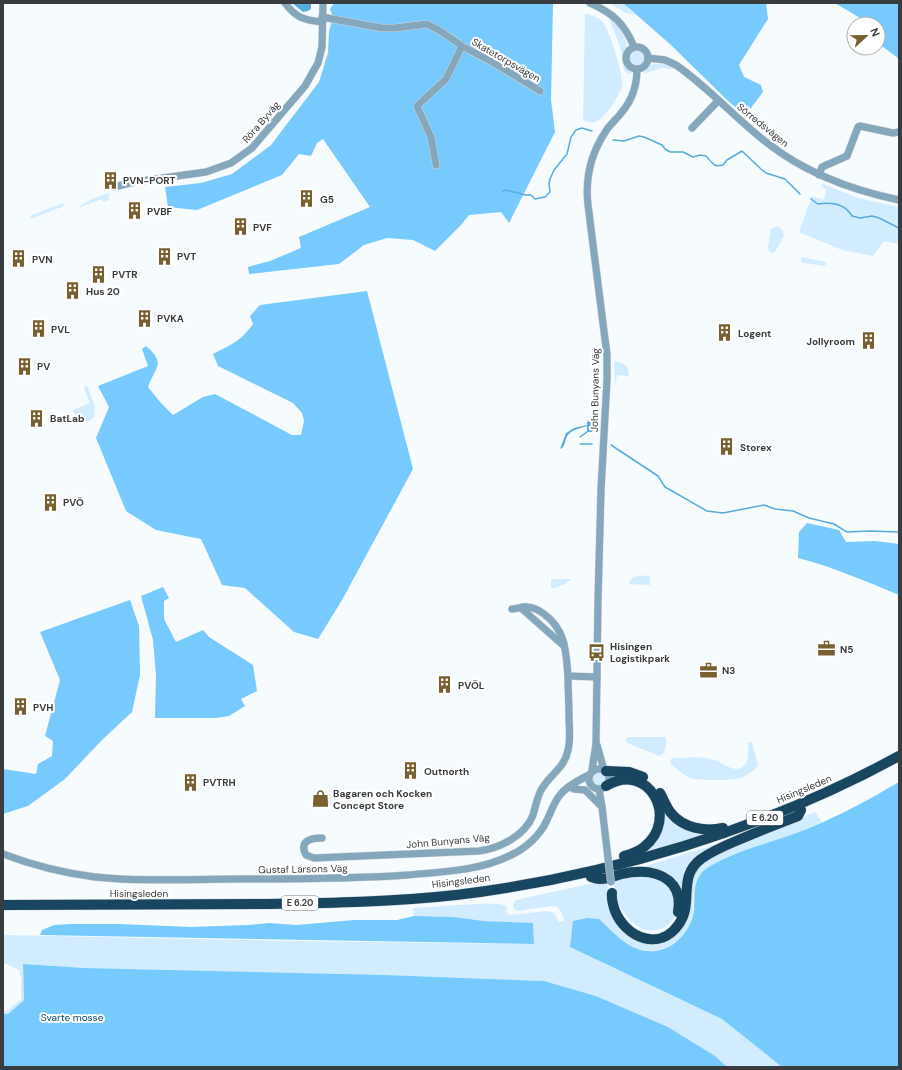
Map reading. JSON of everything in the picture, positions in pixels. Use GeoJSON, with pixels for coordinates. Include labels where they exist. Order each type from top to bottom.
{"type":"FeatureCollection","features":[{"type":"Feature","properties":{"kind":"highway","name":"Hisingsleden"},"geometry":{"type":"LineString","coordinates":[[3,904],[194,905],[383,901],[465,894],[518,886],[557,878],[664,851],[757,821],[825,794],[899,756]]}},
{"type":"Feature","properties":{"kind":"highway","name":"Hisingsleden"},"geometry":{"type":"LineString","coordinates":[[3,911],[231,911],[390,907],[494,896],[591,877],[711,844],[801,810],[852,788],[899,763]]}},
{"type":"Feature","properties":{"kind":"highway"},"geometry":{"type":"LineString","coordinates":[[605,770],[632,772],[648,779],[658,789],[672,814],[679,821],[694,828],[716,830],[752,819],[757,821]]}},
{"type":"Feature","properties":{"kind":"highway"},"geometry":{"type":"LineString","coordinates":[[557,878],[563,873],[595,866],[637,851],[650,841],[656,833],[660,819],[660,809],[654,795],[647,787],[632,779],[616,781],[599,788]]}},
{"type":"Feature","properties":{"kind":"highway"},"geometry":{"type":"LineString","coordinates":[[612,893],[611,897],[616,914],[627,930],[643,938],[654,939],[664,936],[674,930],[682,920],[685,909],[687,880],[692,869],[699,861],[732,843],[798,816],[801,810]]}},
{"type":"Feature","properties":{"kind":"highway"},"geometry":{"type":"LineString","coordinates":[[591,877],[601,879],[625,873],[639,872],[658,874],[667,880],[676,890],[679,901],[678,911],[675,919],[666,928],[656,932],[645,932],[635,928],[627,920],[621,912],[612,893]]}},
{"type":"Feature","properties":{"kind":"street"},"geometry":{"type":"LineString","coordinates":[[285,3],[298,17],[306,20],[322,19]]}},
{"type":"Feature","properties":{"kind":"street","name":"Röra Byväg"},"geometry":{"type":"LineString","coordinates":[[114,187],[134,182],[206,172],[225,166],[246,153],[263,137],[305,86],[312,75],[320,56],[323,3]]}},
{"type":"Feature","properties":{"kind":"street"},"geometry":{"type":"LineString","coordinates":[[590,3],[605,10],[616,18],[626,29],[634,47]]}},
{"type":"Feature","properties":{"kind":"street","name":"Skatetorpsvägen"},"geometry":{"type":"LineString","coordinates":[[322,19],[382,28],[427,24],[540,91]]}},
{"type":"Feature","properties":{"kind":"street","name":"Skatetorpsvägen"},"geometry":{"type":"LineString","coordinates":[[436,165],[431,137],[417,106],[446,79],[462,46]]}},
{"type":"Feature","properties":{"kind":"street"},"geometry":{"type":"LineString","coordinates":[[634,47],[639,47],[644,50],[647,53],[648,58],[645,66],[637,69],[630,66],[626,59],[628,52],[634,47]]}},
{"type":"Feature","properties":{"kind":"street","name":"Sörredsvägen"},"geometry":{"type":"LineString","coordinates":[[648,58],[665,60],[674,63],[767,143],[790,159],[819,175],[864,192],[899,200]]}},
{"type":"Feature","properties":{"kind":"street","name":"John Bunyans Väg"},"geometry":{"type":"LineString","coordinates":[[591,773],[596,744],[601,490],[607,355],[588,205],[587,185],[593,155],[606,130],[622,112],[629,101],[636,82],[637,69]]}},
{"type":"Feature","properties":{"kind":"street"},"geometry":{"type":"LineString","coordinates":[[692,128],[718,101]]}},
{"type":"Feature","properties":{"kind":"street"},"geometry":{"type":"LineString","coordinates":[[819,175],[822,167],[847,156],[858,126],[893,133],[899,132]]}},
{"type":"Feature","properties":{"kind":"street","name":"John Bunyans Väg"},"geometry":{"type":"LineString","coordinates":[[322,838],[311,839],[304,844],[304,850],[308,857],[314,858],[479,850],[492,848],[513,838],[529,823],[540,791],[549,778],[561,767],[568,753],[570,741],[568,676],[564,646],[558,626],[541,611],[526,606],[512,609]]}},
{"type":"Feature","properties":{"kind":"street"},"geometry":{"type":"LineString","coordinates":[[520,608],[564,646]]}},
{"type":"Feature","properties":{"kind":"street"},"geometry":{"type":"LineString","coordinates":[[568,676],[597,677]]}},
{"type":"Feature","properties":{"kind":"street","name":"John Bunyans Väg"},"geometry":{"type":"LineString","coordinates":[[596,744],[605,770]]}},
{"type":"Feature","properties":{"kind":"street"},"geometry":{"type":"LineString","coordinates":[[599,768],[605,770],[609,778],[599,788],[589,782],[591,773],[599,768]]}},
{"type":"Feature","properties":{"kind":"street","name":"Gustaf Larsons Väg"},"geometry":{"type":"LineString","coordinates":[[3,854],[68,873],[95,877],[135,879],[340,878],[388,876],[473,868],[508,857],[522,849],[541,831],[559,796],[574,783],[591,773]]}},
{"type":"Feature","properties":{"kind":"street"},"geometry":{"type":"LineString","coordinates":[[570,787],[580,785],[599,788]]}},
{"type":"Feature","properties":{"kind":"street"},"geometry":{"type":"LineString","coordinates":[[570,787],[585,790],[602,807]]}},
{"type":"Feature","properties":{"kind":"street"},"geometry":{"type":"LineString","coordinates":[[599,788],[612,893]]}},
{"type":"Feature","properties":{"kind":"shaded area"},"geometry":{"type":"Polygon","coordinates":[[[292,3],[311,3],[311,9],[303,12],[292,3]]]}},
{"type":"Feature","properties":{"kind":"shaded area"},"geometry":{"type":"Polygon","coordinates":[[[610,3],[623,3],[635,15],[625,13],[610,3]]]}},
{"type":"Feature","properties":{"kind":"shaded area"},"geometry":{"type":"Polygon","coordinates":[[[585,13],[594,16],[605,25],[615,52],[622,81],[622,86],[609,110],[601,118],[591,123],[583,120],[585,13]]]}},
{"type":"Feature","properties":{"kind":"shaded area"},"geometry":{"type":"Polygon","coordinates":[[[609,18],[619,27],[626,39],[624,60],[632,74],[627,73],[624,70],[620,46],[609,18]]]}},
{"type":"Feature","properties":{"kind":"shaded area"},"geometry":{"type":"Polygon","coordinates":[[[634,51],[640,51],[644,55],[644,61],[640,65],[634,65],[630,61],[630,55],[634,51]]]}},
{"type":"Feature","properties":{"kind":"shaded area"},"geometry":{"type":"Polygon","coordinates":[[[653,64],[663,64],[675,69],[661,68],[643,74],[648,67],[653,64]]]}},
{"type":"Feature","properties":{"kind":"shaded area"},"geometry":{"type":"Polygon","coordinates":[[[823,184],[858,198],[899,207],[899,244],[884,241],[873,256],[842,250],[799,232],[812,196],[824,200],[826,189],[821,186],[823,184]]]}},
{"type":"Feature","properties":{"kind":"shaded area"},"geometry":{"type":"Polygon","coordinates":[[[110,193],[108,197],[110,199],[104,202],[102,199],[78,208],[89,201],[110,193]]]}},
{"type":"Feature","properties":{"kind":"shaded area"},"geometry":{"type":"Polygon","coordinates":[[[63,203],[64,206],[31,219],[30,216],[63,203]]]}},
{"type":"Feature","properties":{"kind":"shaded area"},"geometry":{"type":"Polygon","coordinates":[[[778,226],[783,231],[784,236],[775,252],[770,253],[768,248],[771,229],[778,226]]]}},
{"type":"Feature","properties":{"kind":"shaded area"},"geometry":{"type":"Polygon","coordinates":[[[801,257],[826,262],[826,264],[824,266],[804,263],[801,262],[801,257]]]}},
{"type":"Feature","properties":{"kind":"shaded area"},"geometry":{"type":"Polygon","coordinates":[[[614,361],[625,365],[629,372],[629,376],[617,375],[615,387],[614,361]]]}},
{"type":"Feature","properties":{"kind":"shaded area"},"geometry":{"type":"Polygon","coordinates":[[[87,386],[95,407],[94,417],[89,421],[78,420],[73,410],[90,403],[84,388],[87,386]]]}},
{"type":"Feature","properties":{"kind":"shaded area"},"geometry":{"type":"Polygon","coordinates":[[[590,420],[592,422],[592,432],[587,432],[587,426],[574,430],[569,433],[563,447],[560,449],[566,433],[574,428],[587,425],[587,422],[590,420]]]}},
{"type":"Feature","properties":{"kind":"shaded area"},"geometry":{"type":"Polygon","coordinates":[[[650,576],[650,585],[629,584],[631,579],[634,577],[650,576]]]}},
{"type":"Feature","properties":{"kind":"shaded area"},"geometry":{"type":"Polygon","coordinates":[[[551,579],[572,579],[563,585],[551,589],[551,579]]]}},
{"type":"Feature","properties":{"kind":"shaded area"},"geometry":{"type":"Polygon","coordinates":[[[628,737],[666,737],[665,751],[659,756],[627,743],[625,740],[628,737]]]}},
{"type":"Feature","properties":{"kind":"shaded area"},"geometry":{"type":"Polygon","coordinates":[[[749,742],[752,742],[758,765],[750,773],[743,777],[717,780],[690,778],[670,763],[671,759],[673,758],[705,758],[715,760],[737,769],[746,764],[749,742]]]}},
{"type":"Feature","properties":{"kind":"shaded area"},"geometry":{"type":"Polygon","coordinates":[[[599,772],[604,774],[606,779],[604,784],[599,786],[594,784],[592,779],[594,774],[599,772]]]}},
{"type":"Feature","properties":{"kind":"shaded area"},"geometry":{"type":"Polygon","coordinates":[[[664,811],[669,819],[679,827],[691,831],[716,833],[632,856],[641,851],[664,811]]]}},
{"type":"Feature","properties":{"kind":"shaded area"},"geometry":{"type":"Polygon","coordinates":[[[815,812],[822,822],[693,894],[693,912],[689,926],[683,936],[670,945],[662,949],[647,951],[639,950],[623,941],[599,919],[570,947],[722,1019],[782,1067],[727,1067],[715,1056],[668,1027],[596,996],[544,981],[386,975],[84,968],[23,964],[24,1000],[8,1014],[3,1014],[3,1011],[7,1011],[21,999],[21,977],[19,970],[7,964],[3,964],[3,935],[534,944],[533,923],[484,921],[453,917],[414,916],[413,908],[500,904],[506,906],[507,913],[511,915],[547,911],[554,913],[559,922],[564,921],[558,907],[552,906],[517,911],[514,909],[513,905],[516,900],[607,880],[610,903],[633,938],[673,935],[689,882],[702,861],[815,812]]]}},
{"type":"Feature","properties":{"kind":"shaded area"},"geometry":{"type":"Polygon","coordinates":[[[727,841],[701,857],[684,905],[676,886],[636,869],[727,841]]]}},
{"type":"Feature","properties":{"kind":"shaded area"},"geometry":{"type":"Polygon","coordinates":[[[656,876],[673,889],[677,911],[674,918],[666,926],[659,930],[652,931],[638,927],[627,917],[619,904],[614,888],[613,877],[656,876]]]}},
{"type":"Feature","properties":{"kind":"green space"},"geometry":{"type":"Polygon","coordinates":[[[334,3],[553,3],[551,100],[555,132],[509,223],[501,212],[469,215],[435,251],[413,240],[387,238],[364,245],[339,264],[249,274],[248,267],[270,261],[301,248],[299,237],[370,207],[323,139],[317,143],[311,156],[299,154],[282,175],[197,210],[168,207],[165,187],[201,183],[232,174],[271,145],[319,82],[328,53],[329,31],[333,17],[330,9],[334,3]]]}},
{"type":"Feature","properties":{"kind":"green space"},"geometry":{"type":"Polygon","coordinates":[[[623,3],[766,3],[768,19],[739,65],[744,77],[761,85],[763,92],[745,116],[671,45],[623,3]]]}},
{"type":"Feature","properties":{"kind":"green space"},"geometry":{"type":"Polygon","coordinates":[[[835,3],[899,3],[899,59],[886,49],[886,16],[857,16],[835,3]]]}},
{"type":"Feature","properties":{"kind":"green space"},"geometry":{"type":"Polygon","coordinates":[[[367,291],[413,469],[342,600],[318,639],[294,632],[245,588],[222,585],[201,539],[156,530],[126,511],[96,438],[109,407],[98,386],[148,366],[142,349],[146,346],[156,357],[158,362],[158,366],[148,387],[173,415],[203,397],[215,394],[292,435],[301,435],[304,421],[302,413],[293,403],[218,366],[213,354],[235,342],[244,335],[253,324],[250,316],[260,305],[367,291]]]}},
{"type":"Feature","properties":{"kind":"green space"},"geometry":{"type":"Polygon","coordinates":[[[807,523],[839,530],[846,542],[875,541],[899,544],[899,595],[836,570],[798,558],[799,532],[807,523]]]}},
{"type":"Feature","properties":{"kind":"green space"},"geometry":{"type":"Polygon","coordinates":[[[163,587],[169,598],[164,601],[164,619],[176,642],[203,630],[209,637],[253,665],[257,691],[241,699],[245,706],[229,716],[216,718],[155,718],[156,675],[153,640],[141,596],[163,587]]]}},
{"type":"Feature","properties":{"kind":"green space"},"geometry":{"type":"Polygon","coordinates":[[[130,600],[139,626],[140,675],[132,712],[102,740],[65,779],[28,806],[3,814],[3,769],[36,774],[38,764],[52,756],[53,741],[45,736],[60,680],[40,632],[130,600]]]}},
{"type":"Feature","properties":{"kind":"green space"},"geometry":{"type":"Polygon","coordinates":[[[899,782],[899,1067],[782,1067],[722,1019],[570,947],[573,921],[587,918],[599,919],[621,939],[637,949],[655,951],[666,948],[681,938],[691,922],[694,910],[697,881],[709,867],[732,855],[795,834],[819,824],[877,795],[899,782]]]}},
{"type":"Feature","properties":{"kind":"green space"},"geometry":{"type":"Polygon","coordinates":[[[414,916],[453,917],[484,921],[533,923],[534,944],[40,935],[42,930],[54,925],[71,924],[191,927],[269,923],[296,925],[354,920],[397,920],[414,916]]]}},
{"type":"Feature","properties":{"kind":"green space","name":"Svarte mosse"},"geometry":{"type":"Polygon","coordinates":[[[23,964],[84,968],[386,975],[544,981],[596,996],[668,1027],[715,1056],[727,1067],[3,1067],[3,1014],[8,1014],[24,1000],[23,964]]]}},
{"type":"Feature","properties":{"kind":"waterway"},"geometry":{"type":"LineString","coordinates":[[503,191],[506,190],[531,195],[535,199],[545,197],[550,192],[549,184],[554,170],[567,154],[571,137],[576,130],[582,128],[592,131]]}},
{"type":"Feature","properties":{"kind":"waterway"},"geometry":{"type":"LineString","coordinates":[[613,140],[624,141],[639,136],[644,137],[662,145],[670,152],[683,152],[693,157],[700,155],[706,156],[713,164],[717,166],[723,165],[727,160],[742,151],[766,173],[785,179],[800,194]]}},
{"type":"Feature","properties":{"kind":"waterway"},"geometry":{"type":"LineString","coordinates":[[811,199],[818,204],[828,203],[842,206],[852,216],[860,218],[872,216],[899,228]]}},
{"type":"Feature","properties":{"kind":"waterway"},"geometry":{"type":"LineString","coordinates":[[580,437],[587,432]]}},
{"type":"Feature","properties":{"kind":"waterway"},"geometry":{"type":"LineString","coordinates":[[580,444],[592,444]]}},
{"type":"Feature","properties":{"kind":"waterway"},"geometry":{"type":"LineString","coordinates":[[611,445],[658,476],[665,487],[707,511],[723,513],[764,505],[775,509],[793,511],[809,518],[834,524],[847,532],[899,532]]}},
{"type":"Feature","properties":{"kind":"place","name":"PVN-PORT"},"geometry":{"type":"Point","coordinates":[110,180]}},
{"type":"Feature","properties":{"kind":"place","name":"G5"},"geometry":{"type":"Point","coordinates":[307,199]}},
{"type":"Feature","properties":{"kind":"place","name":"PVBF"},"geometry":{"type":"Point","coordinates":[134,211]}},
{"type":"Feature","properties":{"kind":"place","name":"PVF"},"geometry":{"type":"Point","coordinates":[240,227]}},
{"type":"Feature","properties":{"kind":"place","name":"PVT"},"geometry":{"type":"Point","coordinates":[164,256]}},
{"type":"Feature","properties":{"kind":"place","name":"PVN"},"geometry":{"type":"Point","coordinates":[19,259]}},
{"type":"Feature","properties":{"kind":"place","name":"PVTR"},"geometry":{"type":"Point","coordinates":[99,274]}},
{"type":"Feature","properties":{"kind":"place","name":"Hus 20"},"geometry":{"type":"Point","coordinates":[73,291]}},
{"type":"Feature","properties":{"kind":"place","name":"PVKA"},"geometry":{"type":"Point","coordinates":[144,318]}},
{"type":"Feature","properties":{"kind":"place","name":"PVL"},"geometry":{"type":"Point","coordinates":[38,329]}},
{"type":"Feature","properties":{"kind":"place","name":"Logent"},"geometry":{"type":"Point","coordinates":[725,333]}},
{"type":"Feature","properties":{"kind":"place","name":"Jollyroom"},"geometry":{"type":"Point","coordinates":[868,341]}},
{"type":"Feature","properties":{"kind":"place","name":"PV"},"geometry":{"type":"Point","coordinates":[24,366]}},
{"type":"Feature","properties":{"kind":"place","name":"BatLab"},"geometry":{"type":"Point","coordinates":[37,418]}},
{"type":"Feature","properties":{"kind":"place","name":"Storex"},"geometry":{"type":"Point","coordinates":[727,447]}},
{"type":"Feature","properties":{"kind":"place","name":"PVÖ"},"geometry":{"type":"Point","coordinates":[50,502]}},
{"type":"Feature","properties":{"kind":"place","name":"N5"},"geometry":{"type":"Point","coordinates":[827,649]}},
{"type":"Feature","properties":{"kind":"place","name":"Hisingen Logistikpark"},"geometry":{"type":"Point","coordinates":[597,652]}},
{"type":"Feature","properties":{"kind":"place","name":"N3"},"geometry":{"type":"Point","coordinates":[709,670]}},
{"type":"Feature","properties":{"kind":"place","name":"PVÖL"},"geometry":{"type":"Point","coordinates":[445,685]}},
{"type":"Feature","properties":{"kind":"place","name":"PVH"},"geometry":{"type":"Point","coordinates":[20,707]}},
{"type":"Feature","properties":{"kind":"place","name":"Outnorth"},"geometry":{"type":"Point","coordinates":[411,771]}},
{"type":"Feature","properties":{"kind":"place","name":"PVTRH"},"geometry":{"type":"Point","coordinates":[190,782]}},
{"type":"Feature","properties":{"kind":"place","name":"Bagaren och Kocken Concept Store"},"geometry":{"type":"Point","coordinates":[320,799]}}]}
